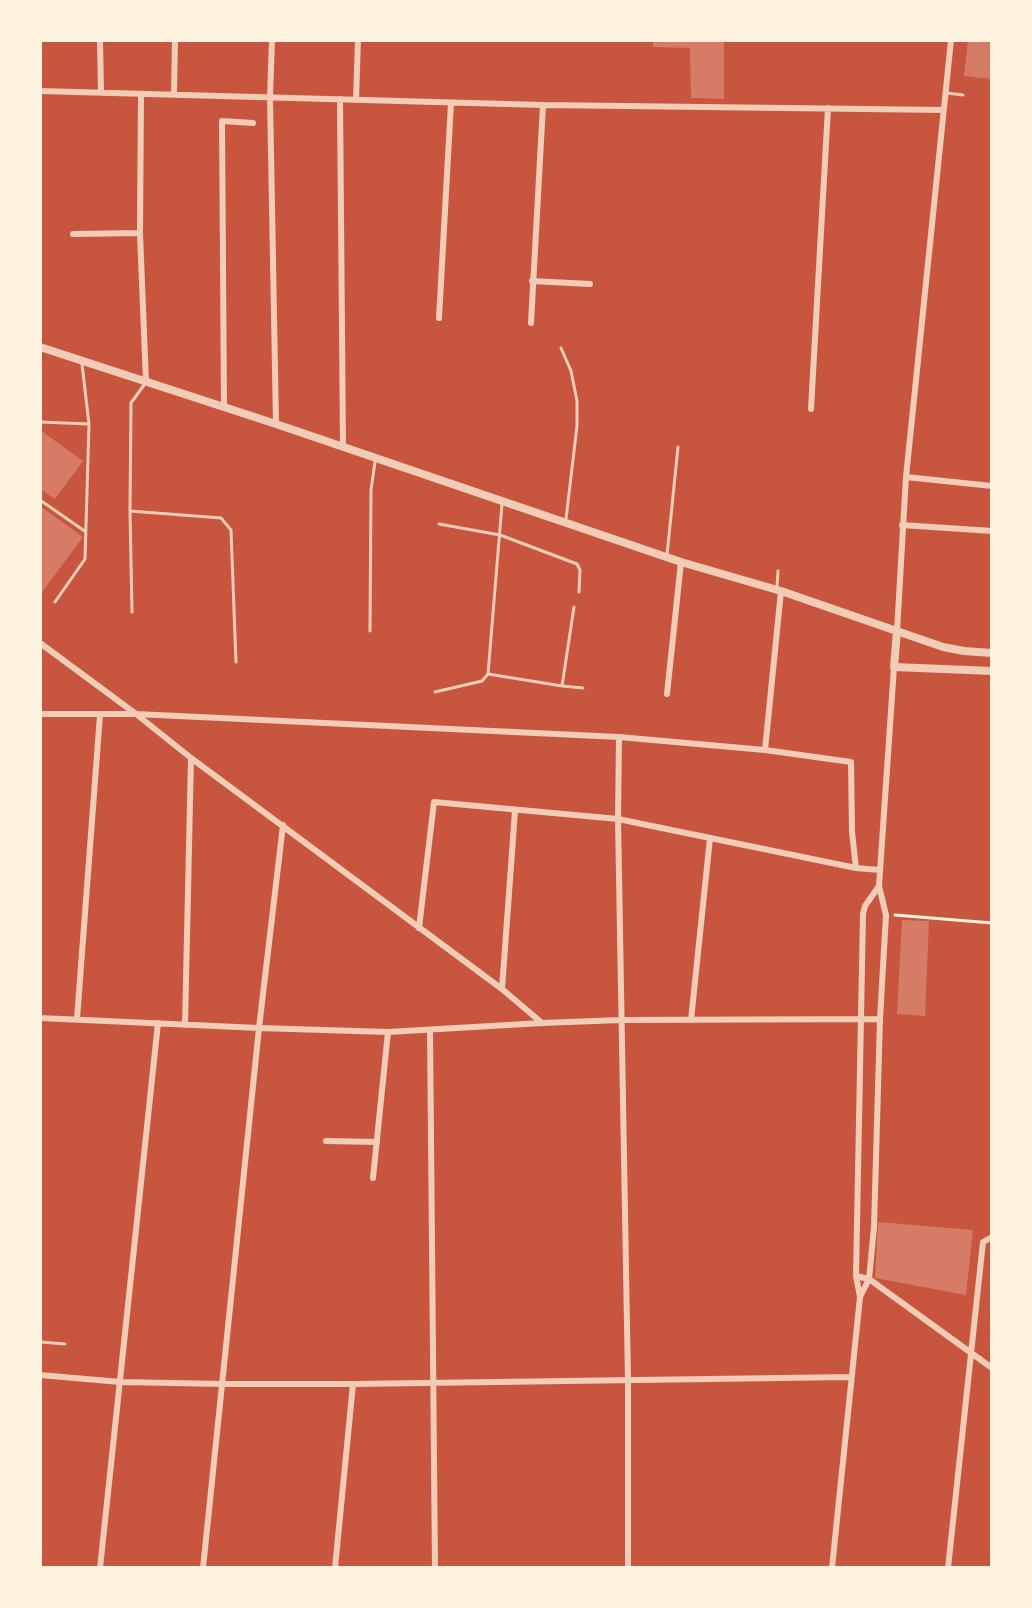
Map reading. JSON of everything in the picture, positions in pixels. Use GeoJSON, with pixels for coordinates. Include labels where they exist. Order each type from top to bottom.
{"type":"FeatureCollection","features":[{"type":"Feature","properties":{"kind":"street"},"geometry":{"type":"LineString","coordinates":[[100,40],[101,92]]}},
{"type":"Feature","properties":{"kind":"street"},"geometry":{"type":"LineString","coordinates":[[174,94],[175,40]]}},
{"type":"Feature","properties":{"kind":"street"},"geometry":{"type":"LineString","coordinates":[[272,40],[270,97],[276,424]]}},
{"type":"Feature","properties":{"kind":"street"},"geometry":{"type":"LineString","coordinates":[[356,100],[358,40]]}},
{"type":"Feature","properties":{"kind":"street"},"geometry":{"type":"LineString","coordinates":[[860,1297],[869,1279],[874,1227],[886,915],[879,886],[902,525],[951,40]]}},
{"type":"Feature","properties":{"kind":"street"},"geometry":{"type":"LineString","coordinates":[[40,91],[543,105],[943,110]]}},
{"type":"Feature","properties":{"kind":"street"},"geometry":{"type":"LineString","coordinates":[[141,94],[140,233],[146,382]]}},
{"type":"Feature","properties":{"kind":"street"},"geometry":{"type":"LineString","coordinates":[[340,99],[343,446]]}},
{"type":"Feature","properties":{"kind":"street"},"geometry":{"type":"LineString","coordinates":[[439,318],[451,103]]}},
{"type":"Feature","properties":{"kind":"street"},"geometry":{"type":"LineString","coordinates":[[531,323],[543,105]]}},
{"type":"Feature","properties":{"kind":"street"},"geometry":{"type":"LineString","coordinates":[[811,409],[828,108]]}},
{"type":"Feature","properties":{"kind":"street"},"geometry":{"type":"LineString","coordinates":[[224,407],[222,121],[253,123]]}},
{"type":"Feature","properties":{"kind":"street"},"geometry":{"type":"LineString","coordinates":[[73,234],[140,233]]}},
{"type":"Feature","properties":{"kind":"street"},"geometry":{"type":"LineString","coordinates":[[532,281],[590,284]]}},
{"type":"Feature","properties":{"kind":"street"},"geometry":{"type":"LineString","coordinates":[[40,347],[943,647],[992,653]]}},
{"type":"Feature","properties":{"kind":"street"},"geometry":{"type":"LineString","coordinates":[[906,477],[992,486]]}},
{"type":"Feature","properties":{"kind":"street"},"geometry":{"type":"LineString","coordinates":[[902,525],[992,531]]}},
{"type":"Feature","properties":{"kind":"street"},"geometry":{"type":"LineString","coordinates":[[667,694],[681,562]]}},
{"type":"Feature","properties":{"kind":"street"},"geometry":{"type":"LineString","coordinates":[[765,750],[778,591]]}},
{"type":"Feature","properties":{"kind":"street"},"geometry":{"type":"LineString","coordinates":[[40,643],[502,989],[542,1023]]}},
{"type":"Feature","properties":{"kind":"street"},"geometry":{"type":"LineString","coordinates":[[894,667],[992,671]]}},
{"type":"Feature","properties":{"kind":"street"},"geometry":{"type":"LineString","coordinates":[[40,714],[136,714],[619,737],[765,750],[851,762],[856,868]]}},
{"type":"Feature","properties":{"kind":"street"},"geometry":{"type":"LineString","coordinates":[[77,1019],[100,715]]}},
{"type":"Feature","properties":{"kind":"street"},"geometry":{"type":"LineString","coordinates":[[619,737],[628,1568]]}},
{"type":"Feature","properties":{"kind":"street"},"geometry":{"type":"LineString","coordinates":[[185,1025],[191,758]]}},
{"type":"Feature","properties":{"kind":"street"},"geometry":{"type":"LineString","coordinates":[[419,928],[434,802],[618,819],[856,868],[880,870]]}},
{"type":"Feature","properties":{"kind":"street"},"geometry":{"type":"LineString","coordinates":[[502,989],[515,811]]}},
{"type":"Feature","properties":{"kind":"street"},"geometry":{"type":"LineString","coordinates":[[203,1568],[283,825]]}},
{"type":"Feature","properties":{"kind":"street"},"geometry":{"type":"LineString","coordinates":[[691,1020],[710,838]]}},
{"type":"Feature","properties":{"kind":"street"},"geometry":{"type":"LineString","coordinates":[[832,1568],[860,1297],[856,1276],[863,914],[879,886]]}},
{"type":"Feature","properties":{"kind":"street"},"geometry":{"type":"LineString","coordinates":[[40,1018],[388,1032],[621,1020],[880,1019]]}},
{"type":"Feature","properties":{"kind":"street"},"geometry":{"type":"LineString","coordinates":[[100,1568],[158,1023]]}},
{"type":"Feature","properties":{"kind":"street"},"geometry":{"type":"LineString","coordinates":[[430,1030],[435,1568]]}},
{"type":"Feature","properties":{"kind":"street"},"geometry":{"type":"LineString","coordinates":[[373,1178],[388,1032]]}},
{"type":"Feature","properties":{"kind":"street"},"geometry":{"type":"LineString","coordinates":[[326,1141],[377,1142]]}},
{"type":"Feature","properties":{"kind":"street"},"geometry":{"type":"LineString","coordinates":[[948,1568],[983,1242],[992,1237]]}},
{"type":"Feature","properties":{"kind":"street"},"geometry":{"type":"LineString","coordinates":[[856,1276],[869,1279],[992,1368]]}},
{"type":"Feature","properties":{"kind":"street"},"geometry":{"type":"LineString","coordinates":[[40,1375],[120,1382],[223,1384],[851,1377]]}},
{"type":"Feature","properties":{"kind":"street"},"geometry":{"type":"LineString","coordinates":[[335,1568],[353,1384]]}},
{"type":"Feature","properties":{"kind":"lane"},"geometry":{"type":"LineString","coordinates":[[945,93],[963,95]]}},
{"type":"Feature","properties":{"kind":"lane"},"geometry":{"type":"LineString","coordinates":[[561,348],[571,371],[577,401],[577,426],[565,523]]}},
{"type":"Feature","properties":{"kind":"lane"},"geometry":{"type":"LineString","coordinates":[[55,602],[85,559],[89,424],[82,361]]}},
{"type":"Feature","properties":{"kind":"lane"},"geometry":{"type":"LineString","coordinates":[[132,612],[131,403],[146,382]]}},
{"type":"Feature","properties":{"kind":"lane"},"geometry":{"type":"LineString","coordinates":[[40,422],[89,424]]}},
{"type":"Feature","properties":{"kind":"lane"},"geometry":{"type":"LineString","coordinates":[[667,557],[678,447]]}},
{"type":"Feature","properties":{"kind":"lane"},"geometry":{"type":"LineString","coordinates":[[370,631],[371,490],[376,458]]}},
{"type":"Feature","properties":{"kind":"lane"},"geometry":{"type":"LineString","coordinates":[[40,500],[86,532]]}},
{"type":"Feature","properties":{"kind":"lane"},"geometry":{"type":"LineString","coordinates":[[435,692],[482,681],[488,674],[502,500]]}},
{"type":"Feature","properties":{"kind":"lane"},"geometry":{"type":"LineString","coordinates":[[130,511],[221,518],[231,530],[236,662]]}},
{"type":"Feature","properties":{"kind":"lane"},"geometry":{"type":"LineString","coordinates":[[439,524],[500,535],[577,564],[580,570],[579,592]]}},
{"type":"Feature","properties":{"kind":"lane"},"geometry":{"type":"LineString","coordinates":[[778,571],[778,591]]}},
{"type":"Feature","properties":{"kind":"lane"},"geometry":{"type":"LineString","coordinates":[[562,686],[574,607]]}},
{"type":"Feature","properties":{"kind":"lane"},"geometry":{"type":"LineString","coordinates":[[488,674],[583,688]]}},
{"type":"Feature","properties":{"kind":"lane"},"geometry":{"type":"LineString","coordinates":[[40,1342],[65,1344]]}},
{"type":"Feature","properties":{"kind":"path"},"geometry":{"type":"LineString","coordinates":[[886,915],[992,923]]}},
{"type":"Feature","properties":{"kind":"building"},"geometry":{"type":"Polygon","coordinates":[[[653,40],[724,40],[724,99],[691,98],[690,48],[653,47],[653,40]]]}},
{"type":"Feature","properties":{"kind":"building"},"geometry":{"type":"Polygon","coordinates":[[[968,40],[992,40],[992,79],[964,76],[968,40]]]}},
{"type":"Feature","properties":{"kind":"building"},"geometry":{"type":"Polygon","coordinates":[[[40,430],[83,461],[55,499],[40,489],[40,430]]]}},
{"type":"Feature","properties":{"kind":"building"},"geometry":{"type":"Polygon","coordinates":[[[40,506],[83,537],[40,595],[40,506]]]}},
{"type":"Feature","properties":{"kind":"building"},"geometry":{"type":"Polygon","coordinates":[[[902,920],[929,921],[925,1016],[897,1014],[902,920]]]}},
{"type":"Feature","properties":{"kind":"building"},"geometry":{"type":"Polygon","coordinates":[[[878,1222],[973,1230],[966,1295],[875,1278],[878,1222]]]}}]}
